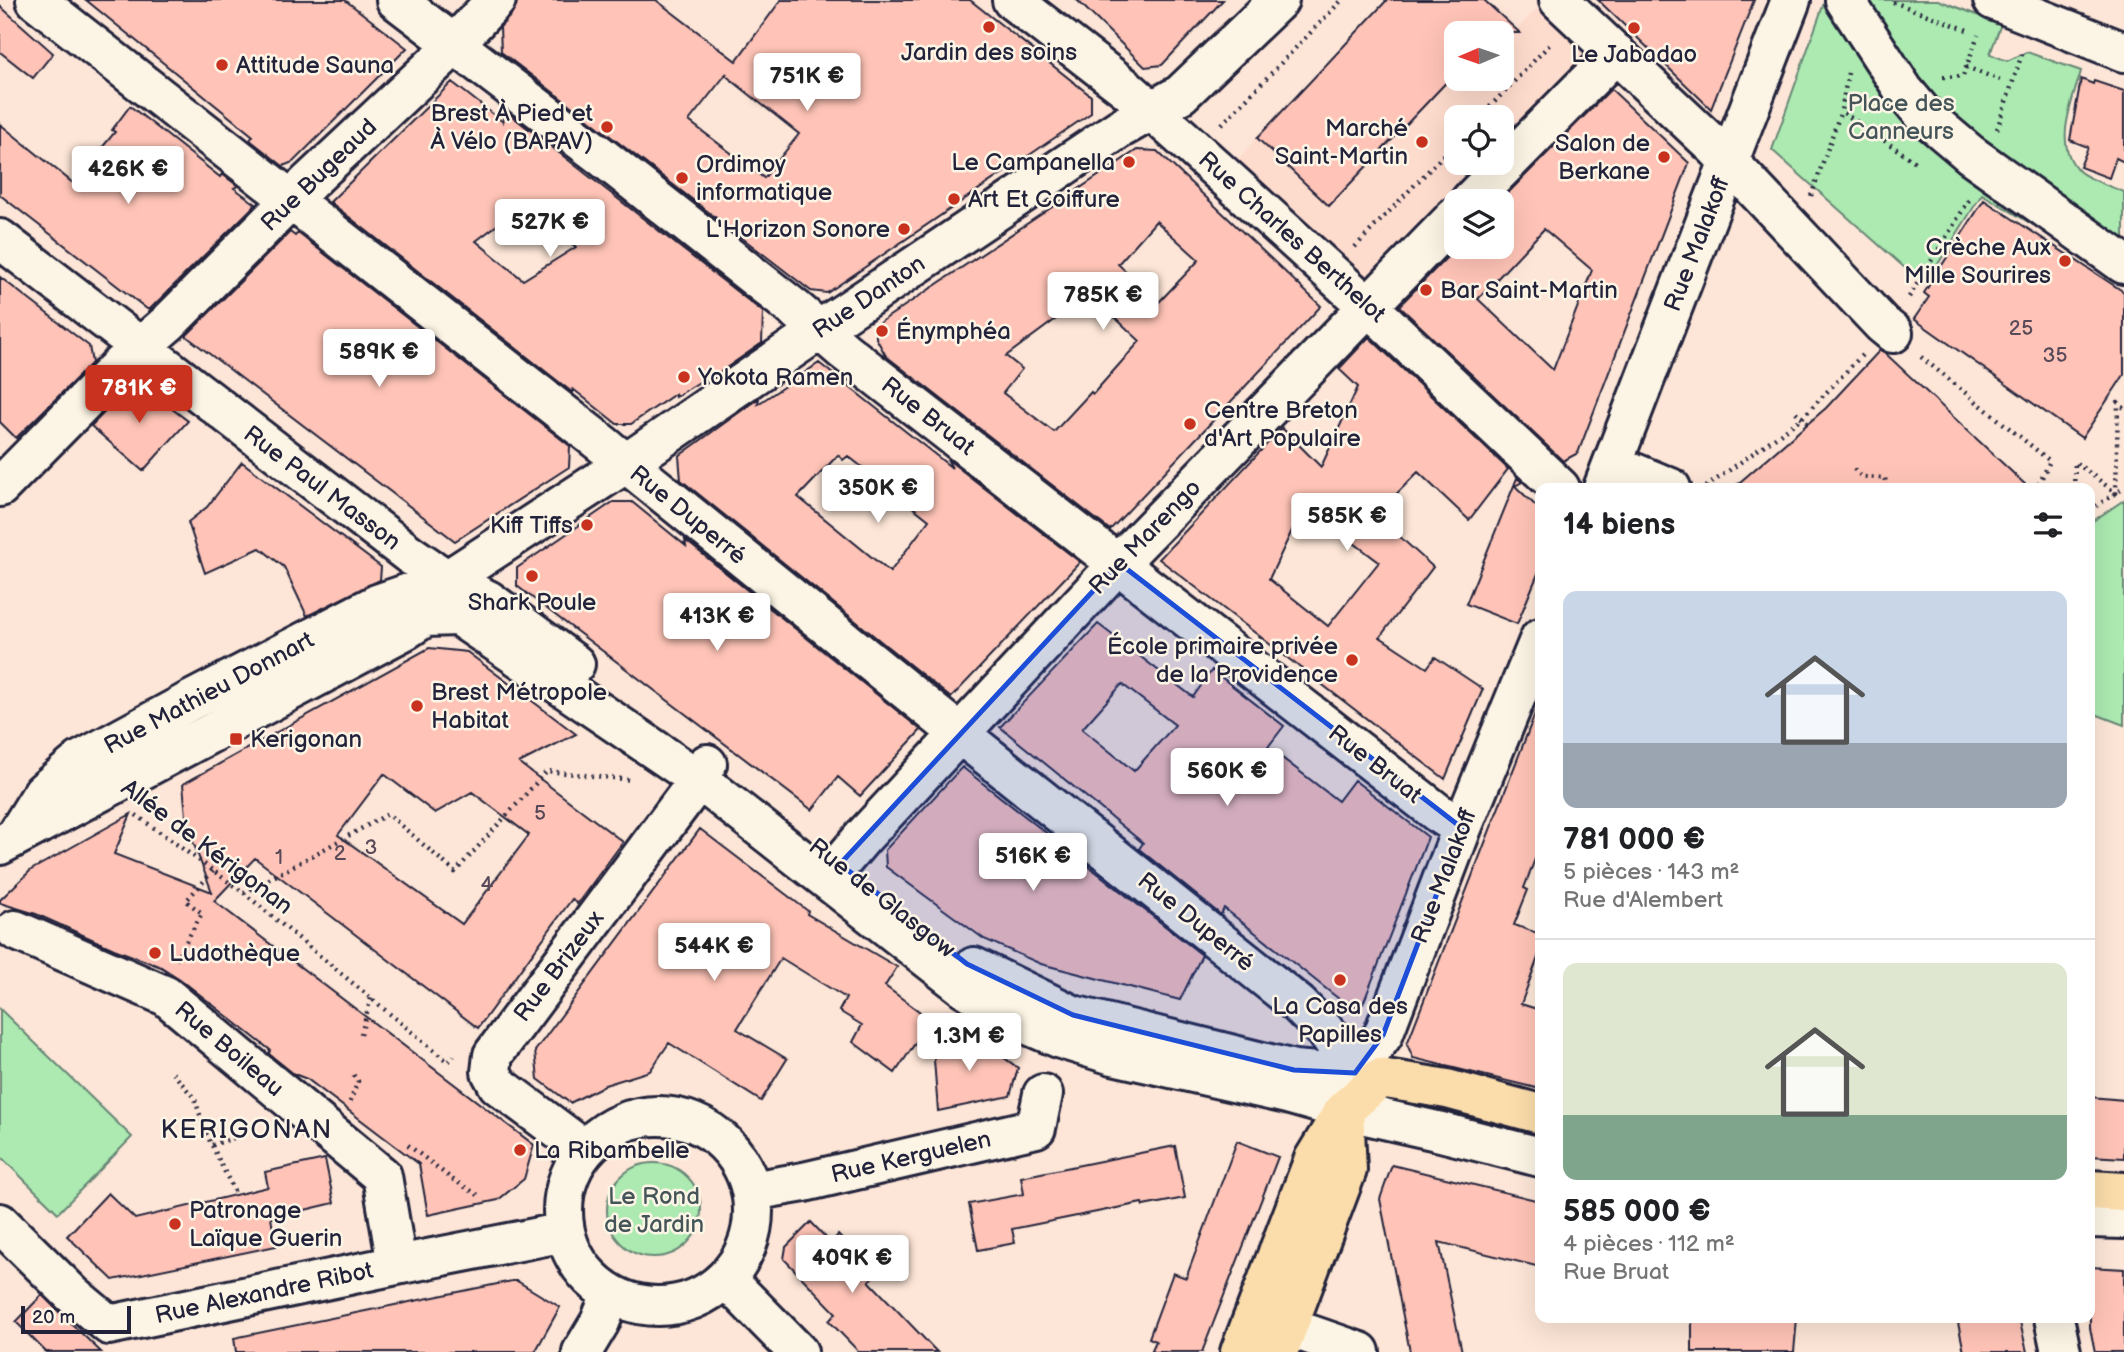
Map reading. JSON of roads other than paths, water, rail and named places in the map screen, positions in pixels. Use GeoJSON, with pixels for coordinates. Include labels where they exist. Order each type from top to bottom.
{"type":"FeatureCollection","features":[{"type":"Feature","properties":{"kind":"main road"},"geometry":{"type":"LineString","coordinates":[[1240,1352],[1314,1159],[1368,1076]]}},
{"type":"Feature","properties":{"kind":"main road","name":"Rue de Glasgow"},"geometry":{"type":"LineString","coordinates":[[1368,1076],[1447,1089],[1535,1113]]}},
{"type":"Feature","properties":{"kind":"main road"},"geometry":{"type":"LineString","coordinates":[[1283,1340],[1347,1170],[1344,1110]]}},
{"type":"Feature","properties":{"kind":"main road"},"geometry":{"type":"LineString","coordinates":[[2095,1190],[2124,1192]]}},
{"type":"Feature","properties":{"kind":"street","name":"Rue Duperré"},"geometry":{"type":"LineString","coordinates":[[36,0],[625,464],[1298,1004],[1368,1076]]}},
{"type":"Feature","properties":{"kind":"street","name":"Rue Bruat"},"geometry":{"type":"LineString","coordinates":[[396,0],[763,283],[819,330],[1438,813],[1462,828]]}},
{"type":"Feature","properties":{"kind":"street","name":"Rue Bugeaud"},"geometry":{"type":"LineString","coordinates":[[0,487],[120,365],[169,323],[291,201],[455,44],[496,0]]}},
{"type":"Feature","properties":{"kind":"street","name":"Rue Charles Berthelot"},"geometry":{"type":"LineString","coordinates":[[1013,0],[1127,89],[1367,306],[1555,483]]}},
{"type":"Feature","properties":{"kind":"street","name":"Rue Danton"},"geometry":{"type":"LineString","coordinates":[[447,580],[625,464],[1119,129],[1181,94],[1279,0]]}},
{"type":"Feature","properties":{"kind":"street"},"geometry":{"type":"LineString","coordinates":[[1559,0],[1728,161],[1890,331]]}},
{"type":"Feature","properties":{"kind":"street","name":"Rue Malakoff"},"geometry":{"type":"LineString","coordinates":[[1608,476],[1791,0]]}},
{"type":"Feature","properties":{"kind":"street"},"geometry":{"type":"LineString","coordinates":[[1845,0],[1896,78],[1925,116],[1984,164],[2124,264]]}},
{"type":"Feature","properties":{"kind":"street"},"geometry":{"type":"LineString","coordinates":[[1993,0],[2124,52]]}},
{"type":"Feature","properties":{"kind":"street"},"geometry":{"type":"LineString","coordinates":[[1482,189],[1616,53]]}},
{"type":"Feature","properties":{"kind":"street","name":"Rue Marengo"},"geometry":{"type":"LineString","coordinates":[[840,864],[1119,563],[1444,228]]}},
{"type":"Feature","properties":{"kind":"street","name":"Rue Paul Masson"},"geometry":{"type":"LineString","coordinates":[[0,240],[447,580]]}},
{"type":"Feature","properties":{"kind":"street"},"geometry":{"type":"LineString","coordinates":[[1608,476],[1645,483]]}},
{"type":"Feature","properties":{"kind":"street","name":"Rue de Glasgow"},"geometry":{"type":"LineString","coordinates":[[447,580],[494,604],[703,771],[840,864],[967,964],[1073,1015],[1294,1070],[1368,1076]]}},
{"type":"Feature","properties":{"kind":"street","name":"Rue Mathieu Donnart"},"geometry":{"type":"LineString","coordinates":[[8,840],[43,792],[81,760],[377,604],[447,580]]}},
{"type":"Feature","properties":{"kind":"street"},"geometry":{"type":"LineString","coordinates":[[8,840],[425,617],[458,616],[703,771],[964,987],[1019,1021],[1061,1039],[1113,1055],[1287,1094],[1535,1156]]}},
{"type":"Feature","properties":{"kind":"street","name":"Rue Malakoff"},"geometry":{"type":"LineString","coordinates":[[1368,1076],[1462,828],[1535,650]]}},
{"type":"Feature","properties":{"kind":"street","name":"Rue Brizeux"},"geometry":{"type":"LineString","coordinates":[[585,1150],[498,1085],[491,1072],[493,1055],[703,771]]}},
{"type":"Feature","properties":{"kind":"street","name":"Rue Boileau"},"geometry":{"type":"LineString","coordinates":[[15,930],[166,996],[382,1176],[397,1265]]}},
{"type":"Feature","properties":{"kind":"street","name":"Rue Kerguelen"},"geometry":{"type":"LineString","coordinates":[[752,1191],[804,1182],[1036,1128],[1042,1094]]}},
{"type":"Feature","properties":{"kind":"street"},"geometry":{"type":"LineString","coordinates":[[666,1115],[695,1123],[722,1139],[741,1162],[752,1191],[753,1223],[745,1253],[726,1279],[701,1297],[671,1306],[640,1305],[611,1294],[590,1279],[574,1257],[565,1232],[563,1203],[570,1175],[585,1150],[607,1130],[635,1118],[666,1115]]}},
{"type":"Feature","properties":{"kind":"street"},"geometry":{"type":"LineString","coordinates":[[2095,1218],[2124,1219]]}},
{"type":"Feature","properties":{"kind":"street","name":"Rue Alexandre Ribot"},"geometry":{"type":"LineString","coordinates":[[7,1243],[109,1325],[565,1232]]}},
{"type":"Feature","properties":{"kind":"street"},"geometry":{"type":"LineString","coordinates":[[726,1279],[798,1352]]}},
{"type":"Feature","properties":{"kind":"street"},"geometry":{"type":"LineString","coordinates":[[582,1352],[600,1322],[611,1294]]}},
{"type":"Feature","properties":{"kind":"street"},"geometry":{"type":"LineString","coordinates":[[2055,1323],[2061,1352]]}},
{"type":"Feature","properties":{"kind":"street"},"geometry":{"type":"LineString","coordinates":[[1283,1340],[1360,1352]]}},
{"type":"Feature","properties":{"kind":"place","name":"Jardin des soins"},"geometry":{"type":"Point","coordinates":[989,27]}},
{"type":"Feature","properties":{"kind":"place","name":"Le Jabadao"},"geometry":{"type":"Point","coordinates":[1634,28]}},
{"type":"Feature","properties":{"kind":"place","name":"Attitude Sauna"},"geometry":{"type":"Point","coordinates":[222,65]}},
{"type":"Feature","properties":{"kind":"place","name":"Brest À Pied et À Vélo (BAPAV)"},"geometry":{"type":"Point","coordinates":[607,127]}},
{"type":"Feature","properties":{"kind":"place","name":"Marché Saint-Martin"},"geometry":{"type":"Point","coordinates":[1422,142]}},
{"type":"Feature","properties":{"kind":"place","name":"Salon de Berkane"},"geometry":{"type":"Point","coordinates":[1664,157]}},
{"type":"Feature","properties":{"kind":"place","name":"Le Campanella"},"geometry":{"type":"Point","coordinates":[1129,162]}},
{"type":"Feature","properties":{"kind":"place","name":"Ordimoy informatique"},"geometry":{"type":"Point","coordinates":[682,178]}},
{"type":"Feature","properties":{"kind":"place","name":"Art Et Coiffure"},"geometry":{"type":"Point","coordinates":[954,199]}},
{"type":"Feature","properties":{"kind":"place","name":"L'Horizon Sonore"},"geometry":{"type":"Point","coordinates":[904,229]}},
{"type":"Feature","properties":{"kind":"place","name":"Crèche Aux Mille Sourires"},"geometry":{"type":"Point","coordinates":[2065,261]}},
{"type":"Feature","properties":{"kind":"place","name":"Bar Saint-Martin"},"geometry":{"type":"Point","coordinates":[1426,290]}},
{"type":"Feature","properties":{"kind":"place","name":"Énymphéa"},"geometry":{"type":"Point","coordinates":[882,331]}},
{"type":"Feature","properties":{"kind":"place","name":"Yokota Ramen"},"geometry":{"type":"Point","coordinates":[684,377]}},
{"type":"Feature","properties":{"kind":"place","name":"Centre Breton d'Art Populaire"},"geometry":{"type":"Point","coordinates":[1190,424]}},
{"type":"Feature","properties":{"kind":"place","name":"Kiff Tiffs"},"geometry":{"type":"Point","coordinates":[587,525]}},
{"type":"Feature","properties":{"kind":"place","name":"Shark Poule"},"geometry":{"type":"Point","coordinates":[532,576]}},
{"type":"Feature","properties":{"kind":"place","name":"École primaire privée de la Providence"},"geometry":{"type":"Point","coordinates":[1352,660]}},
{"type":"Feature","properties":{"kind":"place","name":"Brest Métropole Habitat"},"geometry":{"type":"Point","coordinates":[417,706]}},
{"type":"Feature","properties":{"kind":"place","name":"Kerigonan"},"geometry":{"type":"Point","coordinates":[236,739]}},
{"type":"Feature","properties":{"kind":"place","name":"Ludothèque"},"geometry":{"type":"Point","coordinates":[155,953]}},
{"type":"Feature","properties":{"kind":"place","name":"La Casa des Papilles"},"geometry":{"type":"Point","coordinates":[1340,980]}},
{"type":"Feature","properties":{"kind":"place","name":"La Ribambelle"},"geometry":{"type":"Point","coordinates":[520,1150]}},
{"type":"Feature","properties":{"kind":"place","name":"Patronage Laïque Guerin"},"geometry":{"type":"Point","coordinates":[175,1224]}},
{"type":"Feature","properties":{"kind":"district","name":"KERIGONAN"},"geometry":{"type":"Point","coordinates":[247,1130]}},
{"type":"Feature","properties":{"kind":"park label","name":"Place des Canneurs"},"geometry":{"type":"Point","coordinates":[1901,117]}},
{"type":"Feature","properties":{"kind":"park label","name":"Le Rond de Jardin"},"geometry":{"type":"Point","coordinates":[654,1210]}}]}
